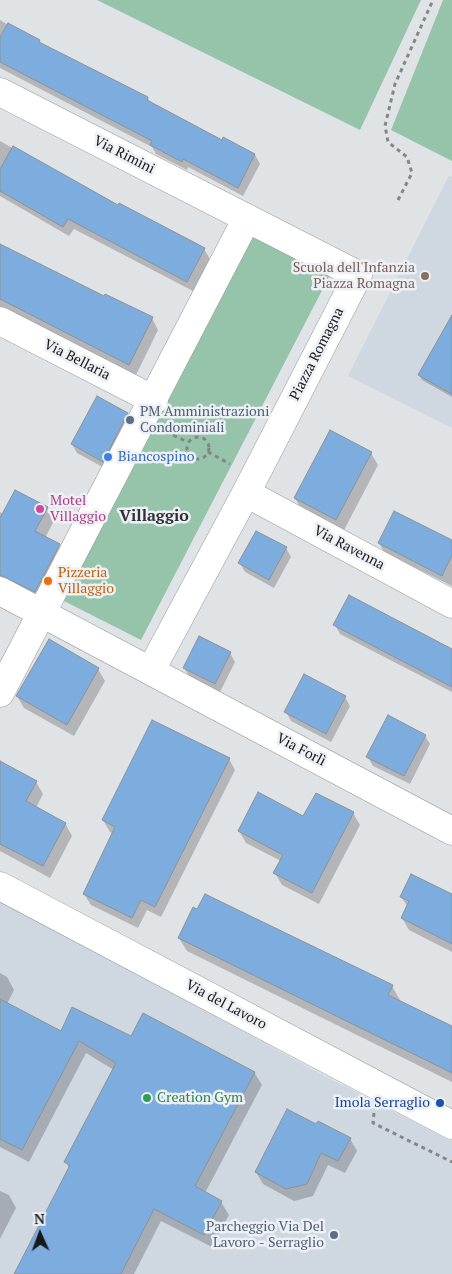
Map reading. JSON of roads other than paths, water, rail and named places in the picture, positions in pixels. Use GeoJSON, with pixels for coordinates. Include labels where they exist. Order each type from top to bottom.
{"type":"FeatureCollection","features":[{"type":"Feature","properties":{"kind":"street","name":"Via Rimini"},"geometry":{"type":"LineString","coordinates":[[0,92],[247,218]]}},
{"type":"Feature","properties":{"kind":"street"},"geometry":{"type":"LineString","coordinates":[[0,693],[247,218]]}},
{"type":"Feature","properties":{"kind":"street","name":"Piazza Romagna"},"geometry":{"type":"LineString","coordinates":[[151,670],[246,493],[358,274],[247,218]]}},
{"type":"Feature","properties":{"kind":"street","name":"Via Bellaria"},"geometry":{"type":"LineString","coordinates":[[0,321],[154,400]]}},
{"type":"Feature","properties":{"kind":"street","name":"Via Ravenna"},"geometry":{"type":"LineString","coordinates":[[246,493],[452,604]]}},
{"type":"Feature","properties":{"kind":"street"},"geometry":{"type":"LineString","coordinates":[[0,591],[151,670]]}},
{"type":"Feature","properties":{"kind":"street","name":"Via Forlì"},"geometry":{"type":"LineString","coordinates":[[151,670],[452,831]]}},
{"type":"Feature","properties":{"kind":"street","name":"Via del Lavoro"},"geometry":{"type":"LineString","coordinates":[[0,886],[452,1125]]}},
{"type":"Feature","properties":{"kind":"place","name":"Scuola dell'Infanzia Piazza Romagna"},"geometry":{"type":"Point","coordinates":[425,276]}},
{"type":"Feature","properties":{"kind":"place","name":"PM Amministrazioni Condominiali"},"geometry":{"type":"Point","coordinates":[130,420]}},
{"type":"Feature","properties":{"kind":"place","name":"Biancospino"},"geometry":{"type":"Point","coordinates":[108,457]}},
{"type":"Feature","properties":{"kind":"place","name":"Motel Villaggio"},"geometry":{"type":"Point","coordinates":[40,509]}},
{"type":"Feature","properties":{"kind":"place","name":"Pizzeria Villaggio"},"geometry":{"type":"Point","coordinates":[48,581]}},
{"type":"Feature","properties":{"kind":"place","name":"Creation Gym"},"geometry":{"type":"Point","coordinates":[147,1098]}},
{"type":"Feature","properties":{"kind":"place","name":"Imola Serraglio"},"geometry":{"type":"Point","coordinates":[440,1103]}},
{"type":"Feature","properties":{"kind":"place","name":"Parcheggio Via Del Lavoro - Serraglio"},"geometry":{"type":"Point","coordinates":[334,1235]}},
{"type":"Feature","properties":{"kind":"district","name":"Villaggio"},"geometry":{"type":"Point","coordinates":[154,516]}}]}
